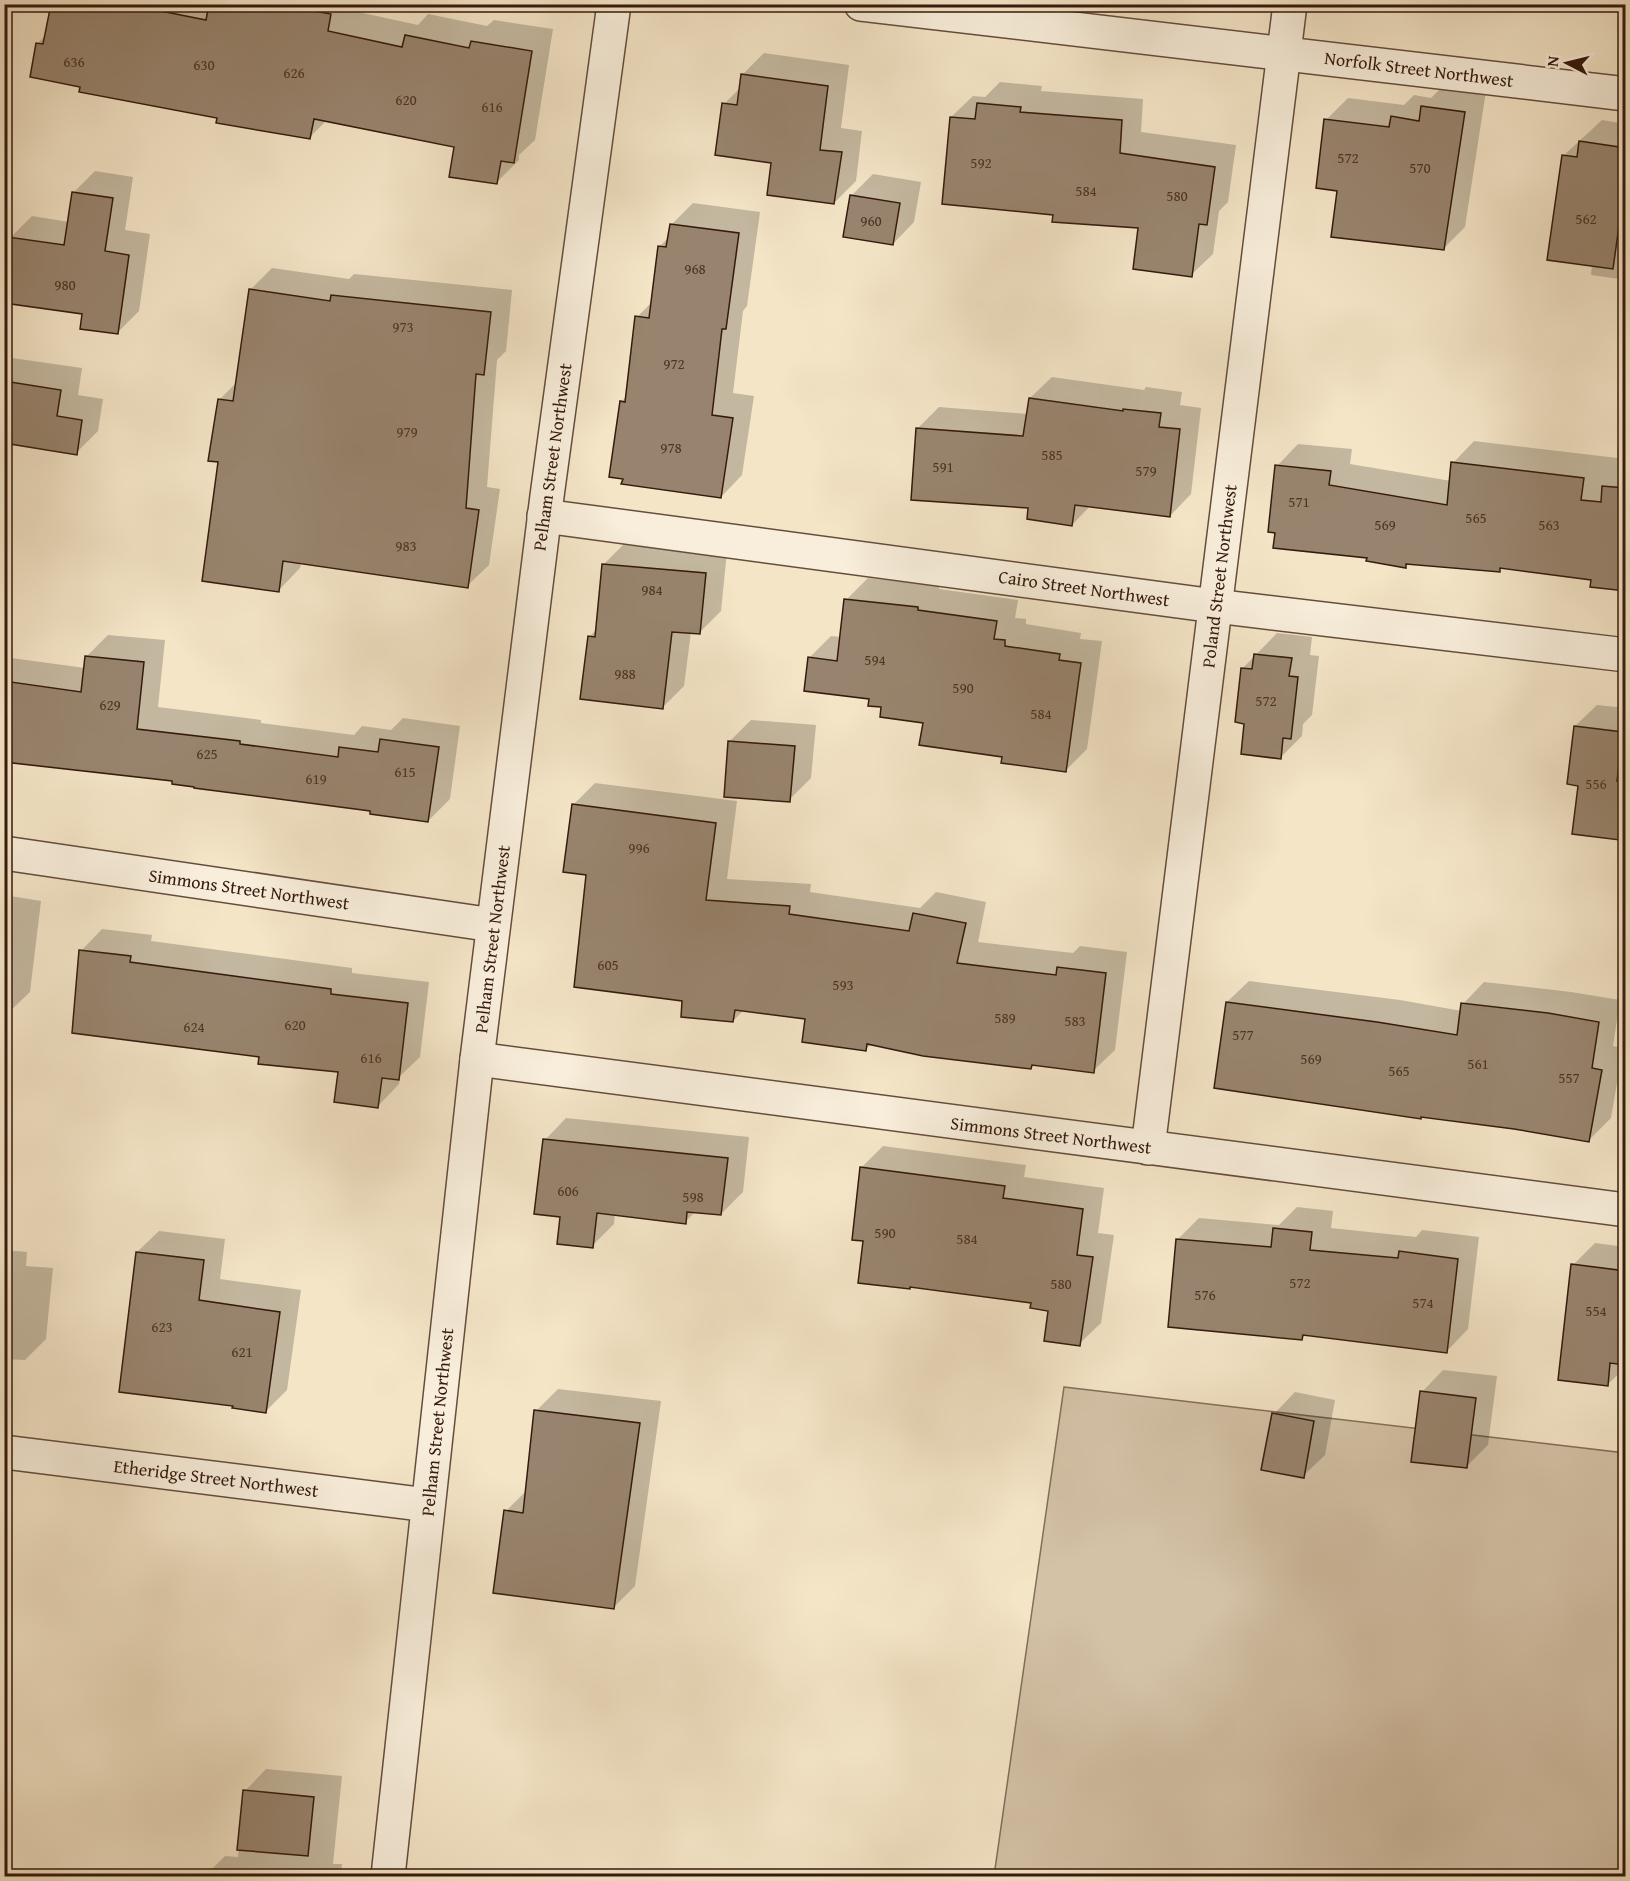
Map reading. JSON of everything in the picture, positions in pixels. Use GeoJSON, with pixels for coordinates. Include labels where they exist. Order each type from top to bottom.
{"type":"FeatureCollection","features":[{"type":"Feature","properties":{"kind":"street","name":"Pelham Street Northwest"},"geometry":{"type":"LineString","coordinates":[[388,1876],[493,925],[544,516],[614,4]]}},
{"type":"Feature","properties":{"kind":"street","name":"Norfolk Street Northwest"},"geometry":{"type":"LineString","coordinates":[[861,4],[1626,94]]}},
{"type":"Feature","properties":{"kind":"street","name":"Poland Street Northwest"},"geometry":{"type":"LineString","coordinates":[[1148,1148],[1290,4]]}},
{"type":"Feature","properties":{"kind":"street","name":"Cairo Street Northwest"},"geometry":{"type":"LineString","coordinates":[[544,516],[1215,606],[1626,655]]}},
{"type":"Feature","properties":{"kind":"street","name":"Simmons Street Northwest"},"geometry":{"type":"LineString","coordinates":[[4,853],[493,925]]}},
{"type":"Feature","properties":{"kind":"street","name":"Simmons Street Northwest"},"geometry":{"type":"LineString","coordinates":[[477,1059],[1626,1210]]}},
{"type":"Feature","properties":{"kind":"street","name":"Etheridge Street Northwest"},"geometry":{"type":"LineString","coordinates":[[4,1452],[428,1505]]}},
{"type":"Feature","properties":{"kind":"shaded area"},"geometry":{"type":"Polygon","coordinates":[[[1064,1387],[1625,1453],[1625,1876],[994,1876],[1064,1387]]]}},
{"type":"Feature","properties":{"kind":"building"},"geometry":{"type":"Polygon","coordinates":[[[51,4],[126,4],[206,20],[209,4],[274,4],[331,14],[328,31],[402,47],[405,35],[469,48],[471,41],[532,51],[514,163],[501,161],[497,184],[449,177],[454,147],[314,119],[310,139],[216,123],[217,118],[79,92],[80,87],[30,77],[36,43],[43,44],[51,4]]]}},
{"type":"Feature","properties":{"kind":"building"},"geometry":{"type":"Polygon","coordinates":[[[741,74],[828,86],[820,150],[842,152],[834,204],[767,195],[771,163],[715,155],[722,103],[737,105],[741,74]]]}},
{"type":"Feature","properties":{"kind":"building"},"geometry":{"type":"Polygon","coordinates":[[[977,103],[1021,107],[1020,112],[1122,120],[1120,153],[1215,167],[1207,225],[1199,224],[1192,277],[1133,269],[1138,228],[1052,222],[1053,215],[942,204],[950,117],[975,119],[977,103]]]}},
{"type":"Feature","properties":{"kind":"building"},"geometry":{"type":"Polygon","coordinates":[[[1421,106],[1465,112],[1444,250],[1331,237],[1337,191],[1316,188],[1324,119],[1389,127],[1391,116],[1419,121],[1421,106]]]}},
{"type":"Feature","properties":{"kind":"building"},"geometry":{"type":"Polygon","coordinates":[[[1579,141],[1626,148],[1626,175],[1613,269],[1547,260],[1562,155],[1577,157],[1579,141]]]}},
{"type":"Feature","properties":{"kind":"building"},"geometry":{"type":"Polygon","coordinates":[[[72,192],[113,198],[105,251],[129,255],[118,334],[80,329],[82,314],[4,303],[4,264],[8,237],[64,245],[72,192]]]}},
{"type":"Feature","properties":{"kind":"building"},"geometry":{"type":"Polygon","coordinates":[[[850,195],[900,203],[893,245],[843,237],[850,195]]]}},
{"type":"Feature","properties":{"kind":"building"},"geometry":{"type":"Polygon","coordinates":[[[670,224],[739,233],[726,329],[722,329],[712,415],[733,418],[721,498],[621,484],[623,479],[609,477],[620,401],[625,402],[635,316],[649,318],[658,246],[666,247],[670,224]]]}},
{"type":"Feature","properties":{"kind":"building"},"geometry":{"type":"Polygon","coordinates":[[[249,289],[330,301],[331,295],[491,312],[484,375],[476,374],[466,508],[479,510],[468,588],[283,561],[279,592],[202,581],[218,462],[208,461],[218,399],[233,401],[249,289]]]}},
{"type":"Feature","properties":{"kind":"building"},"geometry":{"type":"Polygon","coordinates":[[[4,381],[61,390],[57,416],[82,420],[77,455],[4,443],[4,381]]]}},
{"type":"Feature","properties":{"kind":"building"},"geometry":{"type":"Polygon","coordinates":[[[1029,398],[1123,411],[1123,409],[1161,413],[1159,427],[1180,429],[1170,517],[1075,505],[1072,526],[1027,519],[1028,508],[911,500],[916,428],[1023,436],[1029,398]]]}},
{"type":"Feature","properties":{"kind":"building"},"geometry":{"type":"Polygon","coordinates":[[[1451,462],[1584,478],[1581,500],[1601,502],[1602,486],[1626,488],[1626,591],[1590,587],[1591,580],[1500,568],[1500,572],[1406,564],[1406,568],[1366,561],[1367,558],[1273,548],[1275,533],[1268,532],[1275,465],[1331,471],[1329,485],[1447,505],[1451,462]]]}},
{"type":"Feature","properties":{"kind":"building"},"geometry":{"type":"Polygon","coordinates":[[[602,564],[706,573],[700,634],[672,632],[663,709],[580,699],[588,636],[595,637],[602,564]]]}},
{"type":"Feature","properties":{"kind":"building"},"geometry":{"type":"Polygon","coordinates":[[[844,599],[918,607],[918,610],[997,621],[994,639],[1005,640],[1005,646],[1060,654],[1059,660],[1081,663],[1066,772],[1001,763],[1002,757],[919,745],[923,723],[880,717],[881,707],[868,706],[869,699],[804,691],[808,657],[837,661],[844,599]]]}},
{"type":"Feature","properties":{"kind":"building"},"geometry":{"type":"Polygon","coordinates":[[[1254,654],[1292,658],[1289,676],[1298,677],[1291,739],[1283,738],[1281,759],[1241,754],[1244,724],[1235,722],[1241,668],[1252,669],[1254,654]]]}},
{"type":"Feature","properties":{"kind":"building"},"geometry":{"type":"Polygon","coordinates":[[[85,656],[144,662],[137,729],[240,741],[240,744],[338,757],[339,747],[378,752],[380,739],[439,747],[428,822],[370,814],[370,811],[194,788],[172,784],[172,781],[4,762],[4,681],[81,692],[85,656]]]}},
{"type":"Feature","properties":{"kind":"building"},"geometry":{"type":"Polygon","coordinates":[[[1574,726],[1623,732],[1617,781],[1626,782],[1620,840],[1572,834],[1578,786],[1567,784],[1574,726]]]}},
{"type":"Feature","properties":{"kind":"building"},"geometry":{"type":"Polygon","coordinates":[[[728,741],[795,746],[790,802],[724,797],[728,741]]]}},
{"type":"Feature","properties":{"kind":"building"},"geometry":{"type":"Polygon","coordinates":[[[572,804],[716,823],[706,900],[790,906],[789,914],[909,931],[913,913],[966,923],[957,963],[1056,975],[1057,967],[1106,973],[1094,1073],[1032,1065],[1031,1069],[923,1056],[867,1044],[866,1051],[802,1042],[805,1019],[735,1010],[733,1022],[681,1017],[682,1001],[574,987],[586,875],[563,872],[572,804]]]}},
{"type":"Feature","properties":{"kind":"building"},"geometry":{"type":"Polygon","coordinates":[[[79,950],[131,956],[130,962],[331,989],[331,994],[408,1003],[399,1080],[382,1078],[378,1108],[334,1102],[338,1072],[258,1064],[259,1057],[72,1033],[79,950]]]}},
{"type":"Feature","properties":{"kind":"building"},"geometry":{"type":"Polygon","coordinates":[[[1226,1002],[1457,1035],[1461,1003],[1548,1013],[1599,1022],[1592,1068],[1602,1070],[1589,1142],[1514,1129],[1421,1117],[1421,1119],[1214,1088],[1226,1002]]]}},
{"type":"Feature","properties":{"kind":"building"},"geometry":{"type":"Polygon","coordinates":[[[543,1139],[728,1158],[721,1215],[687,1212],[686,1224],[597,1213],[593,1248],[557,1244],[560,1217],[534,1214],[543,1139]]]}},
{"type":"Feature","properties":{"kind":"building"},"geometry":{"type":"Polygon","coordinates":[[[860,1167],[1005,1186],[1003,1198],[1083,1209],[1077,1255],[1093,1257],[1080,1346],[1044,1341],[1048,1311],[1030,1308],[1031,1303],[910,1287],[910,1289],[858,1283],[863,1241],[852,1240],[860,1167]]]}},
{"type":"Feature","properties":{"kind":"building"},"geometry":{"type":"Polygon","coordinates":[[[1273,1228],[1312,1232],[1310,1250],[1398,1258],[1399,1251],[1458,1259],[1447,1353],[1303,1335],[1302,1340],[1168,1327],[1176,1239],[1271,1247],[1273,1228]]]}},
{"type":"Feature","properties":{"kind":"building"},"geometry":{"type":"Polygon","coordinates":[[[136,1252],[204,1260],[199,1300],[280,1312],[266,1413],[232,1408],[233,1406],[119,1392],[136,1252]]]}},
{"type":"Feature","properties":{"kind":"building"},"geometry":{"type":"Polygon","coordinates":[[[1571,1264],[1626,1271],[1626,1365],[1610,1363],[1608,1386],[1558,1380],[1571,1264]]]}},
{"type":"Feature","properties":{"kind":"building"},"geometry":{"type":"Polygon","coordinates":[[[1420,1391],[1476,1398],[1467,1468],[1411,1462],[1420,1391]]]}},
{"type":"Feature","properties":{"kind":"building"},"geometry":{"type":"Polygon","coordinates":[[[534,1410],[640,1423],[614,1609],[493,1593],[504,1510],[523,1513],[534,1410]]]}},
{"type":"Feature","properties":{"kind":"building"},"geometry":{"type":"Polygon","coordinates":[[[1272,1413],[1314,1421],[1304,1478],[1261,1470],[1272,1413]]]}},
{"type":"Feature","properties":{"kind":"building"},"geometry":{"type":"Polygon","coordinates":[[[243,1790],[314,1797],[308,1856],[237,1850],[243,1790]]]}}]}
